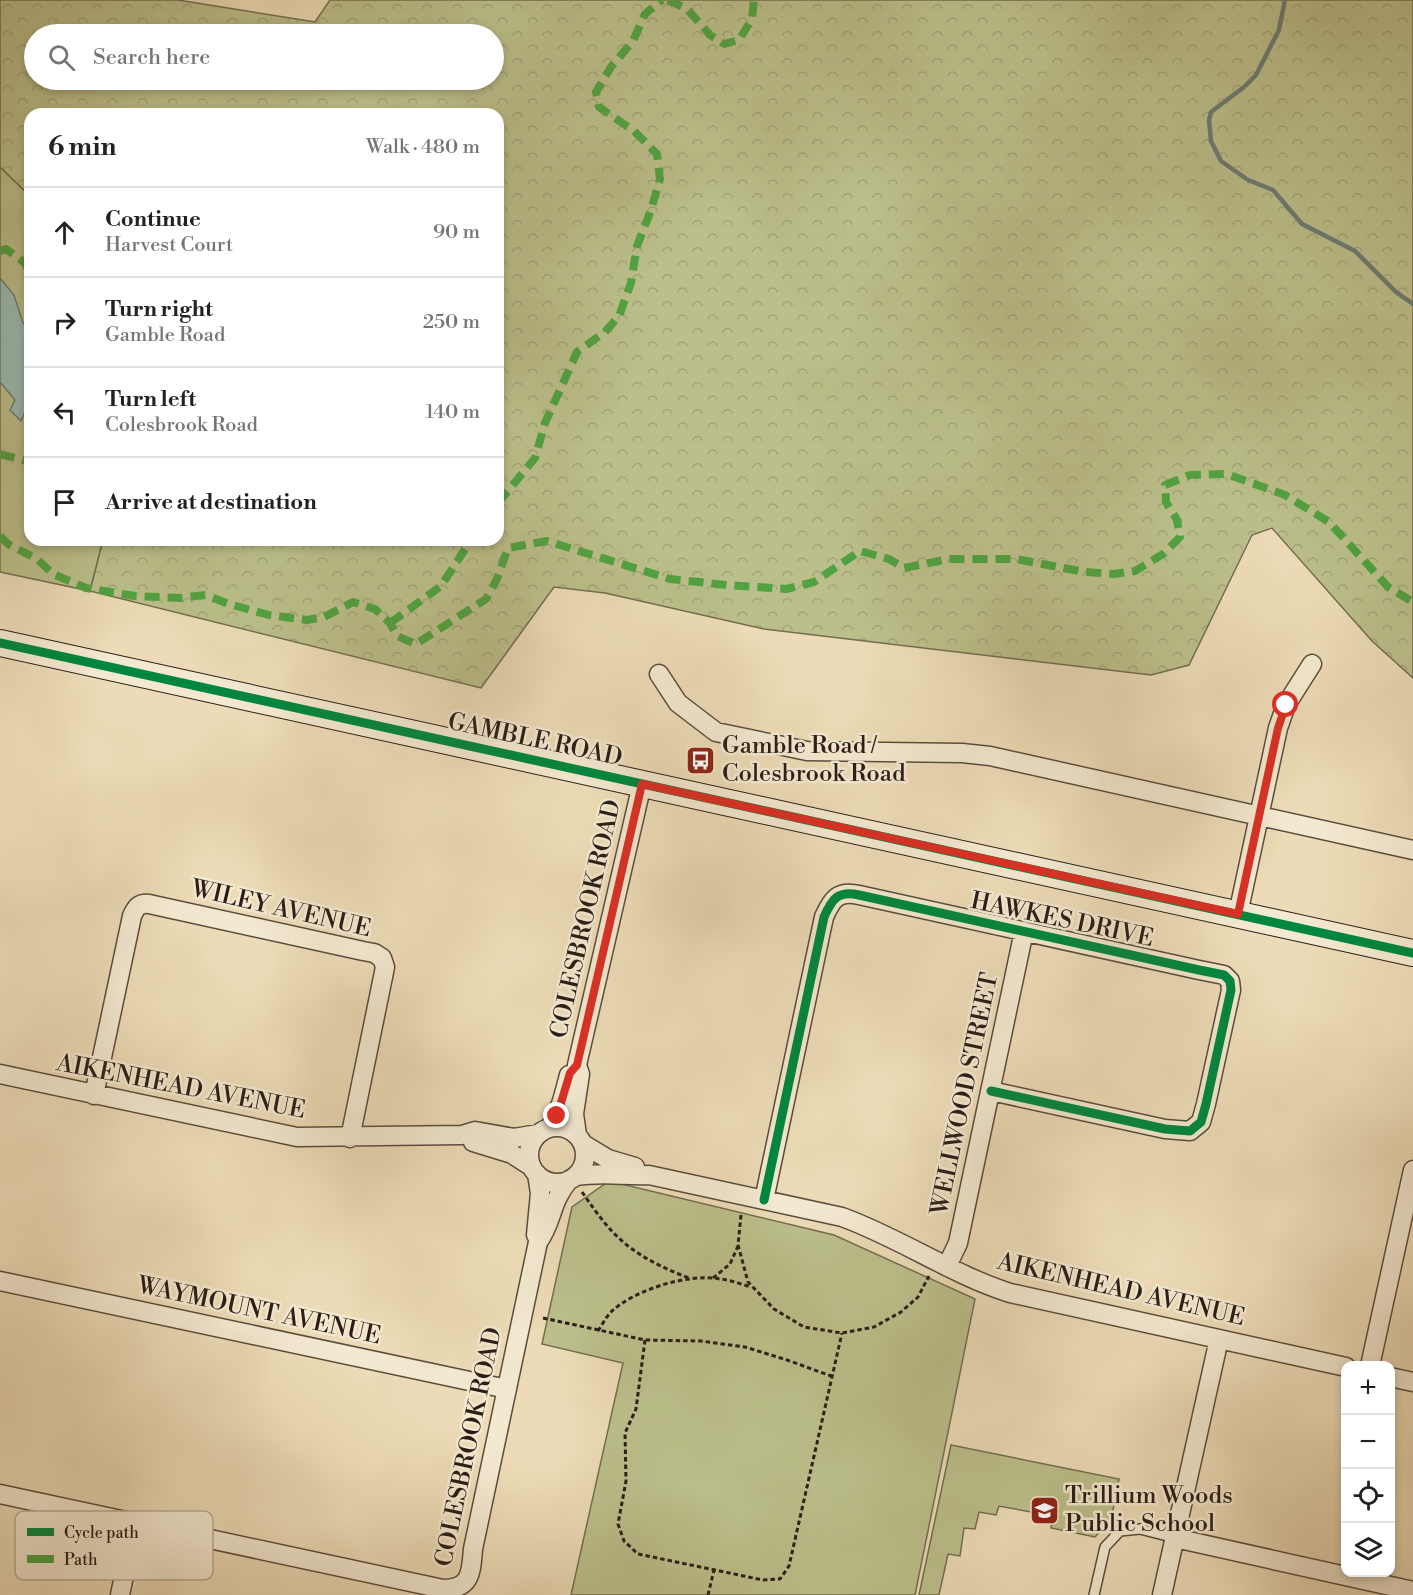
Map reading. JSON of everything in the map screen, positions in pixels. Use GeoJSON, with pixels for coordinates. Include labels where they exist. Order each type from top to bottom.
{"type":"FeatureCollection","features":[{"type":"Feature","properties":{"kind":"main road","name":"GAMBLE ROAD"},"geometry":{"type":"LineString","coordinates":[[0,643],[1413,952]]}},
{"type":"Feature","properties":{"kind":"street"},"geometry":{"type":"LineString","coordinates":[[1238,914],[1281,720],[1286,705],[1312,664]]}},
{"type":"Feature","properties":{"kind":"street"},"geometry":{"type":"LineString","coordinates":[[658,675],[678,704],[716,732],[807,751],[936,752],[990,756],[1413,850]]}},
{"type":"Feature","properties":{"kind":"street","name":"COLESBROOK ROAD"},"geometry":{"type":"LineString","coordinates":[[544,1131],[555,1119],[560,1109],[570,1073],[577,1065],[642,784]]}},
{"type":"Feature","properties":{"kind":"street","name":"HAWKES DRIVE"},"geometry":{"type":"LineString","coordinates":[[764,1200],[824,917],[830,904],[840,894],[849,892],[1224,975],[1230,981],[1231,990],[1204,1113],[1201,1122],[1190,1131],[1165,1129],[991,1091]]}},
{"type":"Feature","properties":{"kind":"street","name":"WILEY AVENUE"},"geometry":{"type":"LineString","coordinates":[[94,1095],[132,916],[136,907],[143,903],[149,904],[374,953],[382,958],[385,967],[350,1138]]}},
{"type":"Feature","properties":{"kind":"street","name":"WELLWOOD STREET"},"geometry":{"type":"LineString","coordinates":[[939,1268],[958,1243],[1024,931]]}},
{"type":"Feature","properties":{"kind":"street","name":"COLESBROOK ROAD"},"geometry":{"type":"LineString","coordinates":[[577,1065],[580,1074],[574,1114],[580,1139]]}},
{"type":"Feature","properties":{"kind":"street","name":"AIKENHEAD AVENUE"},"geometry":{"type":"LineString","coordinates":[[0,1074],[281,1134],[314,1138],[462,1135],[475,1131],[514,1138],[544,1131]]}},
{"type":"Feature","properties":{"kind":"street"},"geometry":{"type":"LineString","coordinates":[[563,1127],[580,1139],[584,1162],[575,1182],[553,1182],[534,1171],[529,1158],[530,1149],[544,1131],[563,1127]]}},
{"type":"Feature","properties":{"kind":"street","name":"AIKENHEAD AVENUE"},"geometry":{"type":"LineString","coordinates":[[462,1135],[473,1142],[512,1154],[534,1171]]}},
{"type":"Feature","properties":{"kind":"street","name":"AIKENHEAD AVENUE"},"geometry":{"type":"LineString","coordinates":[[580,1139],[608,1159],[649,1175]]}},
{"type":"Feature","properties":{"kind":"street"},"geometry":{"type":"LineString","coordinates":[[1371,1361],[1413,1170]]}},
{"type":"Feature","properties":{"kind":"street","name":"COLESBROOK ROAD"},"geometry":{"type":"LineString","coordinates":[[534,1171],[540,1193],[535,1232],[538,1242]]}},
{"type":"Feature","properties":{"kind":"street","name":"AIKENHEAD AVENUE"},"geometry":{"type":"LineString","coordinates":[[575,1182],[603,1173],[628,1176],[649,1175],[842,1217],[857,1222],[939,1268],[1010,1293],[1341,1366]]}},
{"type":"Feature","properties":{"kind":"street","name":"COLESBROOK ROAD"},"geometry":{"type":"LineString","coordinates":[[213,1540],[443,1590],[457,1589],[466,1582],[471,1569],[473,1549],[538,1242],[544,1234],[557,1196],[575,1182]]}},
{"type":"Feature","properties":{"kind":"street","name":"WAYMOUNT AVENUE"},"geometry":{"type":"LineString","coordinates":[[0,1281],[507,1389]]}},
{"type":"Feature","properties":{"kind":"street"},"geometry":{"type":"LineString","coordinates":[[1162,1595],[1219,1339]]}},
{"type":"Feature","properties":{"kind":"street"},"geometry":{"type":"LineString","coordinates":[[1395,1378],[1413,1382]]}},
{"type":"Feature","properties":{"kind":"street","name":"COLESBROOK ROAD"},"geometry":{"type":"LineString","coordinates":[[0,1494],[79,1511]]}},
{"type":"Feature","properties":{"kind":"street"},"geometry":{"type":"LineString","coordinates":[[1175,1538],[1413,1591]]}},
{"type":"Feature","properties":{"kind":"street"},"geometry":{"type":"LineString","coordinates":[[120,1595],[123,1580]]}},
{"type":"Feature","properties":{"kind":"lane"},"geometry":{"type":"LineString","coordinates":[[1094,1595],[1105,1547],[1120,1531],[1140,1529],[1175,1538]]}},
{"type":"Feature","properties":{"kind":"path"},"geometry":{"type":"LineString","coordinates":[[575,1182],[611,1231],[635,1251],[659,1266],[691,1279]]}},
{"type":"Feature","properties":{"kind":"path"},"geometry":{"type":"LineString","coordinates":[[712,1278],[730,1264],[738,1245],[741,1215]]}},
{"type":"Feature","properties":{"kind":"path"},"geometry":{"type":"LineString","coordinates":[[738,1245],[748,1282],[774,1309],[804,1327],[842,1334],[874,1327],[901,1312],[918,1297],[939,1268]]}},
{"type":"Feature","properties":{"kind":"path"},"geometry":{"type":"LineString","coordinates":[[598,1332],[611,1312],[662,1285],[691,1279],[718,1278],[753,1288]]}},
{"type":"Feature","properties":{"kind":"path"},"geometry":{"type":"LineString","coordinates":[[543,1318],[598,1332],[645,1340],[701,1341],[745,1347],[831,1376]]}},
{"type":"Feature","properties":{"kind":"path"},"geometry":{"type":"LineString","coordinates":[[645,1340],[636,1409],[625,1433],[626,1481],[618,1524],[624,1541],[638,1554],[763,1580],[780,1579],[789,1566],[842,1334]]}},
{"type":"Feature","properties":{"kind":"path"},"geometry":{"type":"LineString","coordinates":[[708,1595],[714,1569]]}},
{"type":"Feature","properties":{"kind":"green space"},"geometry":{"type":"Polygon","coordinates":[[[0,0],[178,0],[315,22],[330,0],[1413,0],[1413,678],[1372,641],[1272,528],[1252,535],[1189,665],[1151,675],[764,629],[605,593],[554,587],[481,688],[90,591],[101,546],[504,546],[504,108],[24,108],[24,190],[0,167],[0,0]]]}},
{"type":"Feature","properties":{"kind":"green space"},"geometry":{"type":"Polygon","coordinates":[[[0,167],[24,190],[24,546],[101,546],[90,591],[0,572],[0,167]]]}},
{"type":"Feature","properties":{"kind":"green space"},"geometry":{"type":"Polygon","coordinates":[[[609,1181],[834,1235],[975,1299],[915,1595],[571,1595],[623,1363],[542,1344],[572,1207],[609,1181]]]}},
{"type":"Feature","properties":{"kind":"green space"},"geometry":{"type":"Polygon","coordinates":[[[951,1445],[1119,1479],[1111,1520],[1095,1537],[1051,1528],[1053,1516],[999,1506],[996,1515],[979,1512],[975,1529],[964,1528],[960,1556],[948,1554],[939,1595],[919,1595],[951,1445]]]}},
{"type":"Feature","properties":{"kind":"water"},"geometry":{"type":"Polygon","coordinates":[[[0,278],[14,295],[24,324],[24,414],[21,421],[10,410],[15,400],[0,382],[0,278]]]}},
{"type":"Feature","properties":{"kind":"waterway"},"geometry":{"type":"LineString","coordinates":[[1285,0],[1279,30],[1256,75],[1211,112],[1209,120],[1211,141],[1221,161],[1248,180],[1273,190],[1302,224],[1355,251],[1396,292],[1413,304]]}},
{"type":"Feature","properties":{"kind":"marked path"},"geometry":{"type":"LineString","coordinates":[[504,496],[535,458],[545,423],[577,352],[605,332],[619,316],[631,283],[637,246],[660,179],[657,154],[634,131],[599,107],[596,92],[611,67],[633,41],[645,14],[662,0]]}},
{"type":"Feature","properties":{"kind":"marked path"},"geometry":{"type":"LineString","coordinates":[[668,0],[687,9],[710,35],[724,44],[739,40],[752,19],[754,0]]}},
{"type":"Feature","properties":{"kind":"marked path"},"geometry":{"type":"LineString","coordinates":[[0,251],[6,249],[24,262]]}},
{"type":"Feature","properties":{"kind":"marked path"},"geometry":{"type":"LineString","coordinates":[[0,454],[24,460]]}},
{"type":"Feature","properties":{"kind":"marked path"},"geometry":{"type":"LineString","coordinates":[[0,536],[8,544],[37,559],[53,574],[86,588],[135,596],[180,598],[206,595],[269,615],[307,620],[324,617],[353,602],[375,609],[390,623],[397,636],[416,644],[486,599],[497,579],[508,548],[547,541],[670,579],[786,589],[814,582],[860,551],[889,559],[904,568],[949,559],[1016,559],[1085,572],[1114,574],[1135,571],[1163,554],[1180,537],[1177,520],[1166,502],[1165,485],[1190,475],[1227,474],[1285,495],[1329,522],[1388,587],[1413,602]]}},
{"type":"Feature","properties":{"kind":"marked path"},"geometry":{"type":"LineString","coordinates":[[390,623],[441,586],[467,546]]}},
{"type":"Feature","properties":{"kind":"cycle path"},"geometry":{"type":"LineString","coordinates":[[0,643],[1413,953]]}},
{"type":"Feature","properties":{"kind":"cycle path"},"geometry":{"type":"LineString","coordinates":[[764,1200],[824,917],[833,901],[841,895],[859,895],[1224,975],[1230,981],[1231,990],[1206,1104],[1201,1122],[1190,1131],[1165,1129],[991,1091]]}},
{"type":"Feature","properties":{"kind":"place","name":"Gamble Road / Colesbrook Road"},"geometry":{"type":"Point","coordinates":[701,760]}},
{"type":"Feature","properties":{"kind":"place","name":"Trillium Woods Public School"},"geometry":{"type":"Point","coordinates":[1044,1510]}},
{"type":"Feature","properties":{"kind":"route"},"geometry":{"type":"LineString","coordinates":[[557,1116],[570,1073],[577,1065],[642,784],[1238,914],[1262,797],[1278,728],[1286,705]]}}]}
